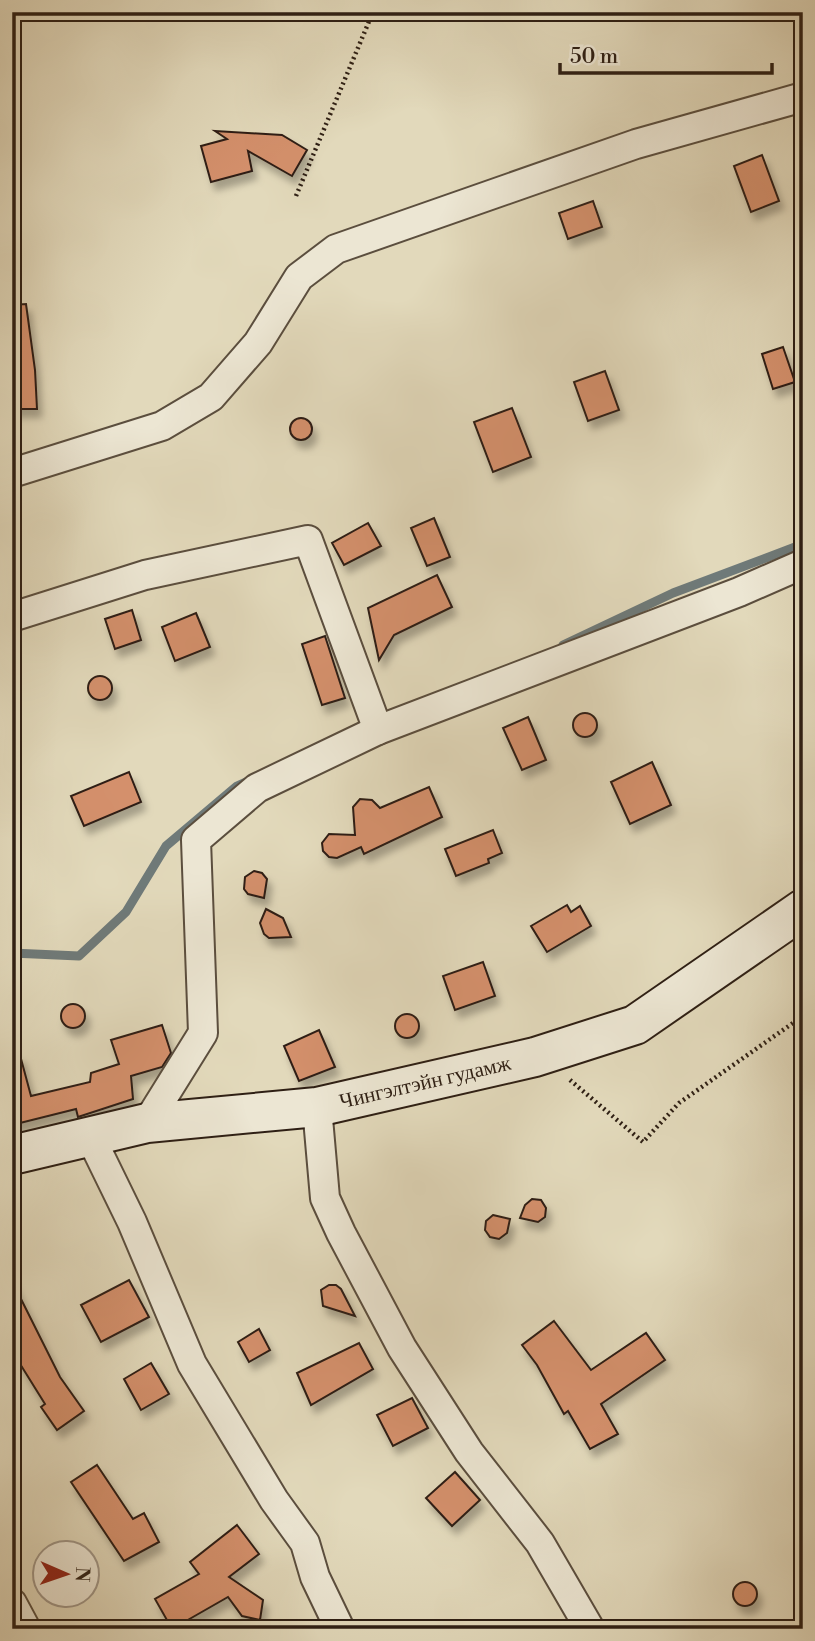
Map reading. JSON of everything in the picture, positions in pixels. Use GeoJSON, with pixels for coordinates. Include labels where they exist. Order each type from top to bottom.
{"type":"FeatureCollection","features":[{"type":"Feature","properties":{"kind":"main road","name":"Чингэлтэйн гудамж"},"geometry":{"type":"LineString","coordinates":[[12,1155],[147,1123],[317,1107],[535,1057],[635,1025],[802,909]]}},
{"type":"Feature","properties":{"kind":"street"},"geometry":{"type":"LineString","coordinates":[[12,473],[162,426],[211,397],[258,343],[299,277],[336,249],[636,144],[803,97]]}},
{"type":"Feature","properties":{"kind":"street"},"geometry":{"type":"LineString","coordinates":[[12,617],[145,575],[308,540],[378,730]]}},
{"type":"Feature","properties":{"kind":"street"},"geometry":{"type":"LineString","coordinates":[[147,1123],[203,1033],[196,840],[257,789],[378,730],[739,592],[803,564]]}},
{"type":"Feature","properties":{"kind":"street"},"geometry":{"type":"LineString","coordinates":[[317,1107],[325,1198],[341,1233],[402,1348],[469,1452],[540,1543],[590,1629]]}},
{"type":"Feature","properties":{"kind":"street"},"geometry":{"type":"LineString","coordinates":[[91,1138],[132,1222],[192,1364],[274,1500],[305,1543],[315,1577],[340,1629]]}},
{"type":"Feature","properties":{"kind":"street"},"geometry":{"type":"LineString","coordinates":[[12,1603],[26,1629]]}},
{"type":"Feature","properties":{"kind":"path"},"geometry":{"type":"LineString","coordinates":[[296,196],[373,12]]}},
{"type":"Feature","properties":{"kind":"path"},"geometry":{"type":"LineString","coordinates":[[569,1079],[643,1142],[679,1103],[803,1016]]}},
{"type":"Feature","properties":{"kind":"path"},"geometry":{"type":"LineString","coordinates":[[803,1427],[803,1455]]}},
{"type":"Feature","properties":{"kind":"building"},"geometry":{"type":"Polygon","coordinates":[[[215,131],[282,135],[307,150],[292,176],[248,151],[252,171],[211,182],[201,146],[227,139],[215,131]]]}},
{"type":"Feature","properties":{"kind":"building"},"geometry":{"type":"Polygon","coordinates":[[[762,155],[779,201],[751,212],[734,166],[762,155]]]}},
{"type":"Feature","properties":{"kind":"building"},"geometry":{"type":"Polygon","coordinates":[[[593,201],[602,227],[568,239],[559,213],[593,201]]]}},
{"type":"Feature","properties":{"kind":"building"},"geometry":{"type":"Polygon","coordinates":[[[26,304],[37,409],[12,409],[12,305],[26,304]]]}},
{"type":"Feature","properties":{"kind":"building"},"geometry":{"type":"Polygon","coordinates":[[[783,347],[795,382],[773,389],[762,354],[783,347]]]}},
{"type":"Feature","properties":{"kind":"building"},"geometry":{"type":"Polygon","coordinates":[[[605,371],[619,410],[588,421],[574,382],[605,371]]]}},
{"type":"Feature","properties":{"kind":"building"},"geometry":{"type":"Polygon","coordinates":[[[512,408],[531,457],[493,472],[474,422],[512,408]]]}},
{"type":"Feature","properties":{"kind":"building"},"geometry":{"type":"Polygon","coordinates":[[[301,418],[309,421],[312,429],[309,437],[301,440],[293,437],[290,429],[293,421],[301,418]]]}},
{"type":"Feature","properties":{"kind":"building"},"geometry":{"type":"Polygon","coordinates":[[[434,518],[450,557],[427,566],[411,528],[434,518]]]}},
{"type":"Feature","properties":{"kind":"building"},"geometry":{"type":"Polygon","coordinates":[[[368,523],[381,546],[344,565],[332,543],[368,523]]]}},
{"type":"Feature","properties":{"kind":"building"},"geometry":{"type":"Polygon","coordinates":[[[437,575],[452,607],[394,635],[379,660],[368,608],[437,575]]]}},
{"type":"Feature","properties":{"kind":"building"},"geometry":{"type":"Polygon","coordinates":[[[132,610],[141,640],[115,649],[105,619],[132,610]]]}},
{"type":"Feature","properties":{"kind":"building"},"geometry":{"type":"Polygon","coordinates":[[[196,613],[210,647],[175,661],[162,627],[196,613]]]}},
{"type":"Feature","properties":{"kind":"building"},"geometry":{"type":"Polygon","coordinates":[[[325,636],[345,698],[322,705],[302,644],[325,636]]]}},
{"type":"Feature","properties":{"kind":"building"},"geometry":{"type":"Polygon","coordinates":[[[100,676],[109,679],[112,688],[109,697],[100,700],[91,697],[88,688],[91,679],[100,676]]]}},
{"type":"Feature","properties":{"kind":"building"},"geometry":{"type":"Polygon","coordinates":[[[585,713],[594,716],[597,725],[594,734],[585,737],[576,734],[573,725],[576,716],[585,713]]]}},
{"type":"Feature","properties":{"kind":"building"},"geometry":{"type":"Polygon","coordinates":[[[528,717],[546,760],[522,770],[503,728],[528,717]]]}},
{"type":"Feature","properties":{"kind":"building"},"geometry":{"type":"Polygon","coordinates":[[[652,762],[671,805],[630,824],[611,782],[652,762]]]}},
{"type":"Feature","properties":{"kind":"building"},"geometry":{"type":"Polygon","coordinates":[[[129,772],[141,802],[84,826],[71,796],[129,772]]]}},
{"type":"Feature","properties":{"kind":"building"},"geometry":{"type":"Polygon","coordinates":[[[429,787],[442,817],[364,854],[361,847],[337,858],[329,857],[323,851],[322,843],[329,834],[355,835],[353,807],[360,799],[372,800],[380,808],[429,787]]]}},
{"type":"Feature","properties":{"kind":"building"},"geometry":{"type":"Polygon","coordinates":[[[493,830],[502,853],[488,859],[489,863],[456,876],[445,849],[493,830]]]}},
{"type":"Feature","properties":{"kind":"building"},"geometry":{"type":"Polygon","coordinates":[[[254,871],[262,873],[267,879],[264,898],[248,894],[244,889],[245,877],[254,871]]]}},
{"type":"Feature","properties":{"kind":"building"},"geometry":{"type":"Polygon","coordinates":[[[567,905],[571,912],[580,906],[591,926],[547,952],[531,926],[567,905]]]}},
{"type":"Feature","properties":{"kind":"building"},"geometry":{"type":"Polygon","coordinates":[[[266,909],[283,918],[291,937],[269,938],[264,934],[260,923],[266,909]]]}},
{"type":"Feature","properties":{"kind":"building"},"geometry":{"type":"Polygon","coordinates":[[[483,962],[495,996],[455,1010],[443,976],[483,962]]]}},
{"type":"Feature","properties":{"kind":"building"},"geometry":{"type":"Polygon","coordinates":[[[73,1004],[82,1007],[85,1016],[82,1025],[73,1028],[64,1025],[61,1016],[64,1007],[73,1004]]]}},
{"type":"Feature","properties":{"kind":"building"},"geometry":{"type":"Polygon","coordinates":[[[407,1014],[416,1017],[419,1026],[416,1035],[407,1038],[398,1035],[395,1026],[398,1017],[407,1014]]]}},
{"type":"Feature","properties":{"kind":"building"},"geometry":{"type":"Polygon","coordinates":[[[162,1025],[171,1053],[162,1067],[131,1076],[133,1099],[78,1117],[76,1109],[12,1125],[12,1056],[20,1055],[31,1096],[90,1082],[91,1073],[119,1064],[111,1040],[162,1025]]]}},
{"type":"Feature","properties":{"kind":"building"},"geometry":{"type":"Polygon","coordinates":[[[319,1030],[335,1067],[299,1081],[284,1046],[319,1030]]]}},
{"type":"Feature","properties":{"kind":"building"},"geometry":{"type":"Polygon","coordinates":[[[532,1199],[541,1200],[546,1208],[545,1217],[538,1222],[520,1218],[525,1205],[532,1199]]]}},
{"type":"Feature","properties":{"kind":"building"},"geometry":{"type":"Polygon","coordinates":[[[493,1215],[510,1219],[507,1233],[499,1239],[490,1237],[485,1230],[486,1221],[493,1215]]]}},
{"type":"Feature","properties":{"kind":"building"},"geometry":{"type":"Polygon","coordinates":[[[129,1280],[149,1317],[101,1342],[81,1305],[129,1280]]]}},
{"type":"Feature","properties":{"kind":"building"},"geometry":{"type":"Polygon","coordinates":[[[12,1281],[60,1377],[84,1411],[57,1430],[41,1407],[45,1404],[12,1351],[12,1281]]]}},
{"type":"Feature","properties":{"kind":"building"},"geometry":{"type":"Polygon","coordinates":[[[329,1285],[336,1285],[341,1289],[355,1316],[323,1306],[321,1290],[329,1285]]]}},
{"type":"Feature","properties":{"kind":"building"},"geometry":{"type":"Polygon","coordinates":[[[554,1321],[591,1370],[646,1333],[665,1360],[601,1404],[618,1434],[590,1449],[568,1411],[564,1414],[537,1365],[522,1345],[554,1321]]]}},
{"type":"Feature","properties":{"kind":"building"},"geometry":{"type":"Polygon","coordinates":[[[259,1329],[270,1350],[249,1362],[238,1342],[259,1329]]]}},
{"type":"Feature","properties":{"kind":"building"},"geometry":{"type":"Polygon","coordinates":[[[359,1343],[373,1369],[311,1405],[297,1373],[359,1343]]]}},
{"type":"Feature","properties":{"kind":"building"},"geometry":{"type":"Polygon","coordinates":[[[151,1363],[169,1394],[141,1410],[124,1379],[151,1363]]]}},
{"type":"Feature","properties":{"kind":"building"},"geometry":{"type":"Polygon","coordinates":[[[412,1398],[428,1428],[393,1446],[377,1415],[412,1398]]]}},
{"type":"Feature","properties":{"kind":"building"},"geometry":{"type":"Polygon","coordinates":[[[97,1465],[133,1519],[144,1513],[159,1542],[124,1561],[71,1482],[97,1465]]]}},
{"type":"Feature","properties":{"kind":"building"},"geometry":{"type":"Polygon","coordinates":[[[455,1472],[480,1500],[452,1526],[426,1498],[455,1472]]]}},
{"type":"Feature","properties":{"kind":"building"},"geometry":{"type":"Polygon","coordinates":[[[237,1525],[259,1554],[229,1577],[263,1600],[260,1620],[242,1616],[228,1597],[172,1629],[155,1599],[199,1574],[190,1562],[237,1525]]]}},
{"type":"Feature","properties":{"kind":"building"},"geometry":{"type":"Polygon","coordinates":[[[745,1582],[753,1586],[757,1594],[753,1602],[745,1606],[737,1602],[733,1594],[737,1586],[745,1582]]]}},
{"type":"Feature","properties":{"kind":"waterway"},"geometry":{"type":"LineString","coordinates":[[563,645],[673,593],[803,544]]}},
{"type":"Feature","properties":{"kind":"waterway"},"geometry":{"type":"LineString","coordinates":[[12,953],[79,956],[126,912],[166,846],[237,786],[248,781]]}}]}
